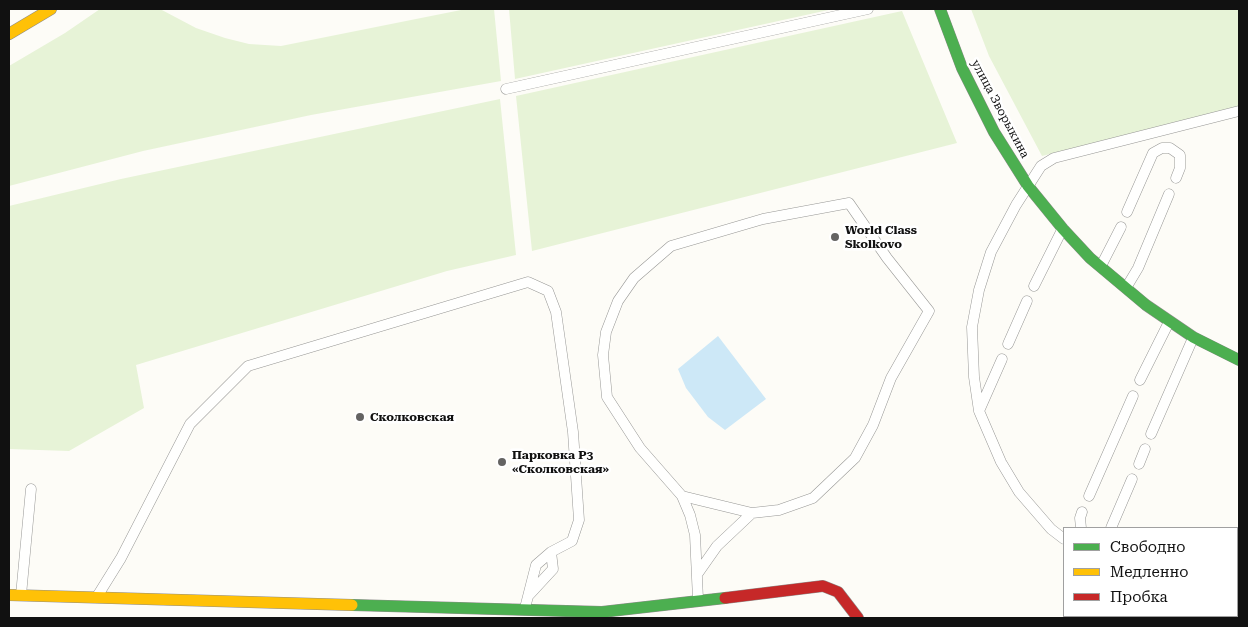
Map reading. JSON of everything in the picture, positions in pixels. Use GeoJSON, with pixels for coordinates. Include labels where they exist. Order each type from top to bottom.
{"type":"FeatureCollection","features":[{"type":"Feature","properties":{"kind":"street"},"geometry":{"type":"LineString","coordinates":[[9,34],[51,9]]}},
{"type":"Feature","properties":{"kind":"street","name":"улица Зворыкина"},"geometry":{"type":"LineString","coordinates":[[940,9],[962,68],[983,110],[1028,186],[1063,229],[1101,267],[1169,321],[1193,337],[1239,360]]}},
{"type":"Feature","properties":{"kind":"street"},"geometry":{"type":"LineString","coordinates":[[15,595],[525,603],[602,612],[698,599],[823,586],[838,592],[858,618]]}},
{"type":"Feature","properties":{"kind":"lane"},"geometry":{"type":"LineString","coordinates":[[506,88],[868,9]]}},
{"type":"Feature","properties":{"kind":"lane"},"geometry":{"type":"LineString","coordinates":[[1063,538],[1051,529],[1019,492],[1001,462],[979,411],[974,377],[972,327],[991,252],[1041,166],[1054,158],[1239,111]]}},
{"type":"Feature","properties":{"kind":"lane"},"geometry":{"type":"LineString","coordinates":[[1128,212],[1153,153],[1162,148],[1170,148],[1180,155],[1180,168],[1176,178]]}},
{"type":"Feature","properties":{"kind":"lane"},"geometry":{"type":"LineString","coordinates":[[1126,288],[1138,268],[1169,194]]}},
{"type":"Feature","properties":{"kind":"lane"},"geometry":{"type":"LineString","coordinates":[[682,496],[752,513],[779,510],[813,498],[855,458],[873,425],[892,378],[929,310],[887,258],[849,203],[763,219],[671,246],[634,278],[618,301],[606,332],[604,376],[607,396],[640,448],[682,496],[690,515],[695,536],[698,599]]}},
{"type":"Feature","properties":{"kind":"lane"},"geometry":{"type":"LineString","coordinates":[[1101,267],[1121,227]]}},
{"type":"Feature","properties":{"kind":"lane"},"geometry":{"type":"LineString","coordinates":[[1034,286],[1048,254],[1063,229]]}},
{"type":"Feature","properties":{"kind":"lane"},"geometry":{"type":"LineString","coordinates":[[97,597],[121,558],[190,424],[248,366],[528,282],[548,291],[556,312],[573,432],[579,520],[572,541],[551,552],[536,565],[525,603]]}},
{"type":"Feature","properties":{"kind":"lane"},"geometry":{"type":"LineString","coordinates":[[1008,344],[1027,301]]}},
{"type":"Feature","properties":{"kind":"lane"},"geometry":{"type":"LineString","coordinates":[[1140,380],[1153,350],[1169,321]]}},
{"type":"Feature","properties":{"kind":"lane"},"geometry":{"type":"LineString","coordinates":[[1151,434],[1193,337]]}},
{"type":"Feature","properties":{"kind":"lane"},"geometry":{"type":"LineString","coordinates":[[979,411],[1002,359]]}},
{"type":"Feature","properties":{"kind":"lane"},"geometry":{"type":"LineString","coordinates":[[1089,496],[1133,396]]}},
{"type":"Feature","properties":{"kind":"lane"},"geometry":{"type":"LineString","coordinates":[[1139,464],[1145,449]]}},
{"type":"Feature","properties":{"kind":"lane"},"geometry":{"type":"LineString","coordinates":[[1111,527],[1132,479]]}},
{"type":"Feature","properties":{"kind":"lane"},"geometry":{"type":"LineString","coordinates":[[15,595],[31,489]]}},
{"type":"Feature","properties":{"kind":"lane"},"geometry":{"type":"LineString","coordinates":[[1081,527],[1080,518],[1082,512]]}},
{"type":"Feature","properties":{"kind":"lane"},"geometry":{"type":"LineString","coordinates":[[698,573],[717,546],[752,513]]}},
{"type":"Feature","properties":{"kind":"lane"},"geometry":{"type":"LineString","coordinates":[[525,603],[553,569],[551,552]]}},
{"type":"Feature","properties":{"kind":"green space"},"geometry":{"type":"Polygon","coordinates":[[[100,9],[160,9],[196,28],[225,38],[249,44],[281,46],[466,9],[494,9],[501,81],[311,115],[143,151],[9,186],[9,66],[65,33],[100,9]]]}},
{"type":"Feature","properties":{"kind":"green space"},"geometry":{"type":"Polygon","coordinates":[[[509,9],[833,9],[515,79],[509,9]]]}},
{"type":"Feature","properties":{"kind":"green space"},"geometry":{"type":"Polygon","coordinates":[[[971,9],[1239,9],[1239,107],[1042,156],[989,56],[971,9]]]}},
{"type":"Feature","properties":{"kind":"green space"},"geometry":{"type":"Polygon","coordinates":[[[902,11],[957,143],[532,251],[516,96],[902,11]]]}},
{"type":"Feature","properties":{"kind":"green space"},"geometry":{"type":"Polygon","coordinates":[[[500,99],[516,255],[447,271],[136,365],[144,408],[69,451],[9,449],[9,206],[121,179],[500,99]]]}},
{"type":"Feature","properties":{"kind":"water"},"geometry":{"type":"Polygon","coordinates":[[[718,336],[766,399],[725,430],[708,417],[686,388],[678,369],[718,336]]]}},
{"type":"Feature","properties":{"kind":"traffic: fast"},"geometry":{"type":"LineString","coordinates":[[940,9],[962,68],[994,132],[1028,186],[1063,229],[1090,258],[1146,305],[1193,337],[1239,360]]}},
{"type":"Feature","properties":{"kind":"traffic: fast"},"geometry":{"type":"LineString","coordinates":[[352,605],[602,612],[725,598]]}},
{"type":"Feature","properties":{"kind":"traffic: slow"},"geometry":{"type":"LineString","coordinates":[[9,34],[51,9]]}},
{"type":"Feature","properties":{"kind":"traffic: slow"},"geometry":{"type":"LineString","coordinates":[[9,595],[352,605]]}},
{"type":"Feature","properties":{"kind":"traffic: jam"},"geometry":{"type":"LineString","coordinates":[[725,598],[823,586],[838,592],[858,618]]}},
{"type":"Feature","properties":{"kind":"place","name":"World Class Skolkovo"},"geometry":{"type":"Point","coordinates":[835,237]}},
{"type":"Feature","properties":{"kind":"place","name":"Сколковская"},"geometry":{"type":"Point","coordinates":[360,417]}},
{"type":"Feature","properties":{"kind":"place","name":"Парковка P3 «Сколковская»"},"geometry":{"type":"Point","coordinates":[502,462]}}]}
